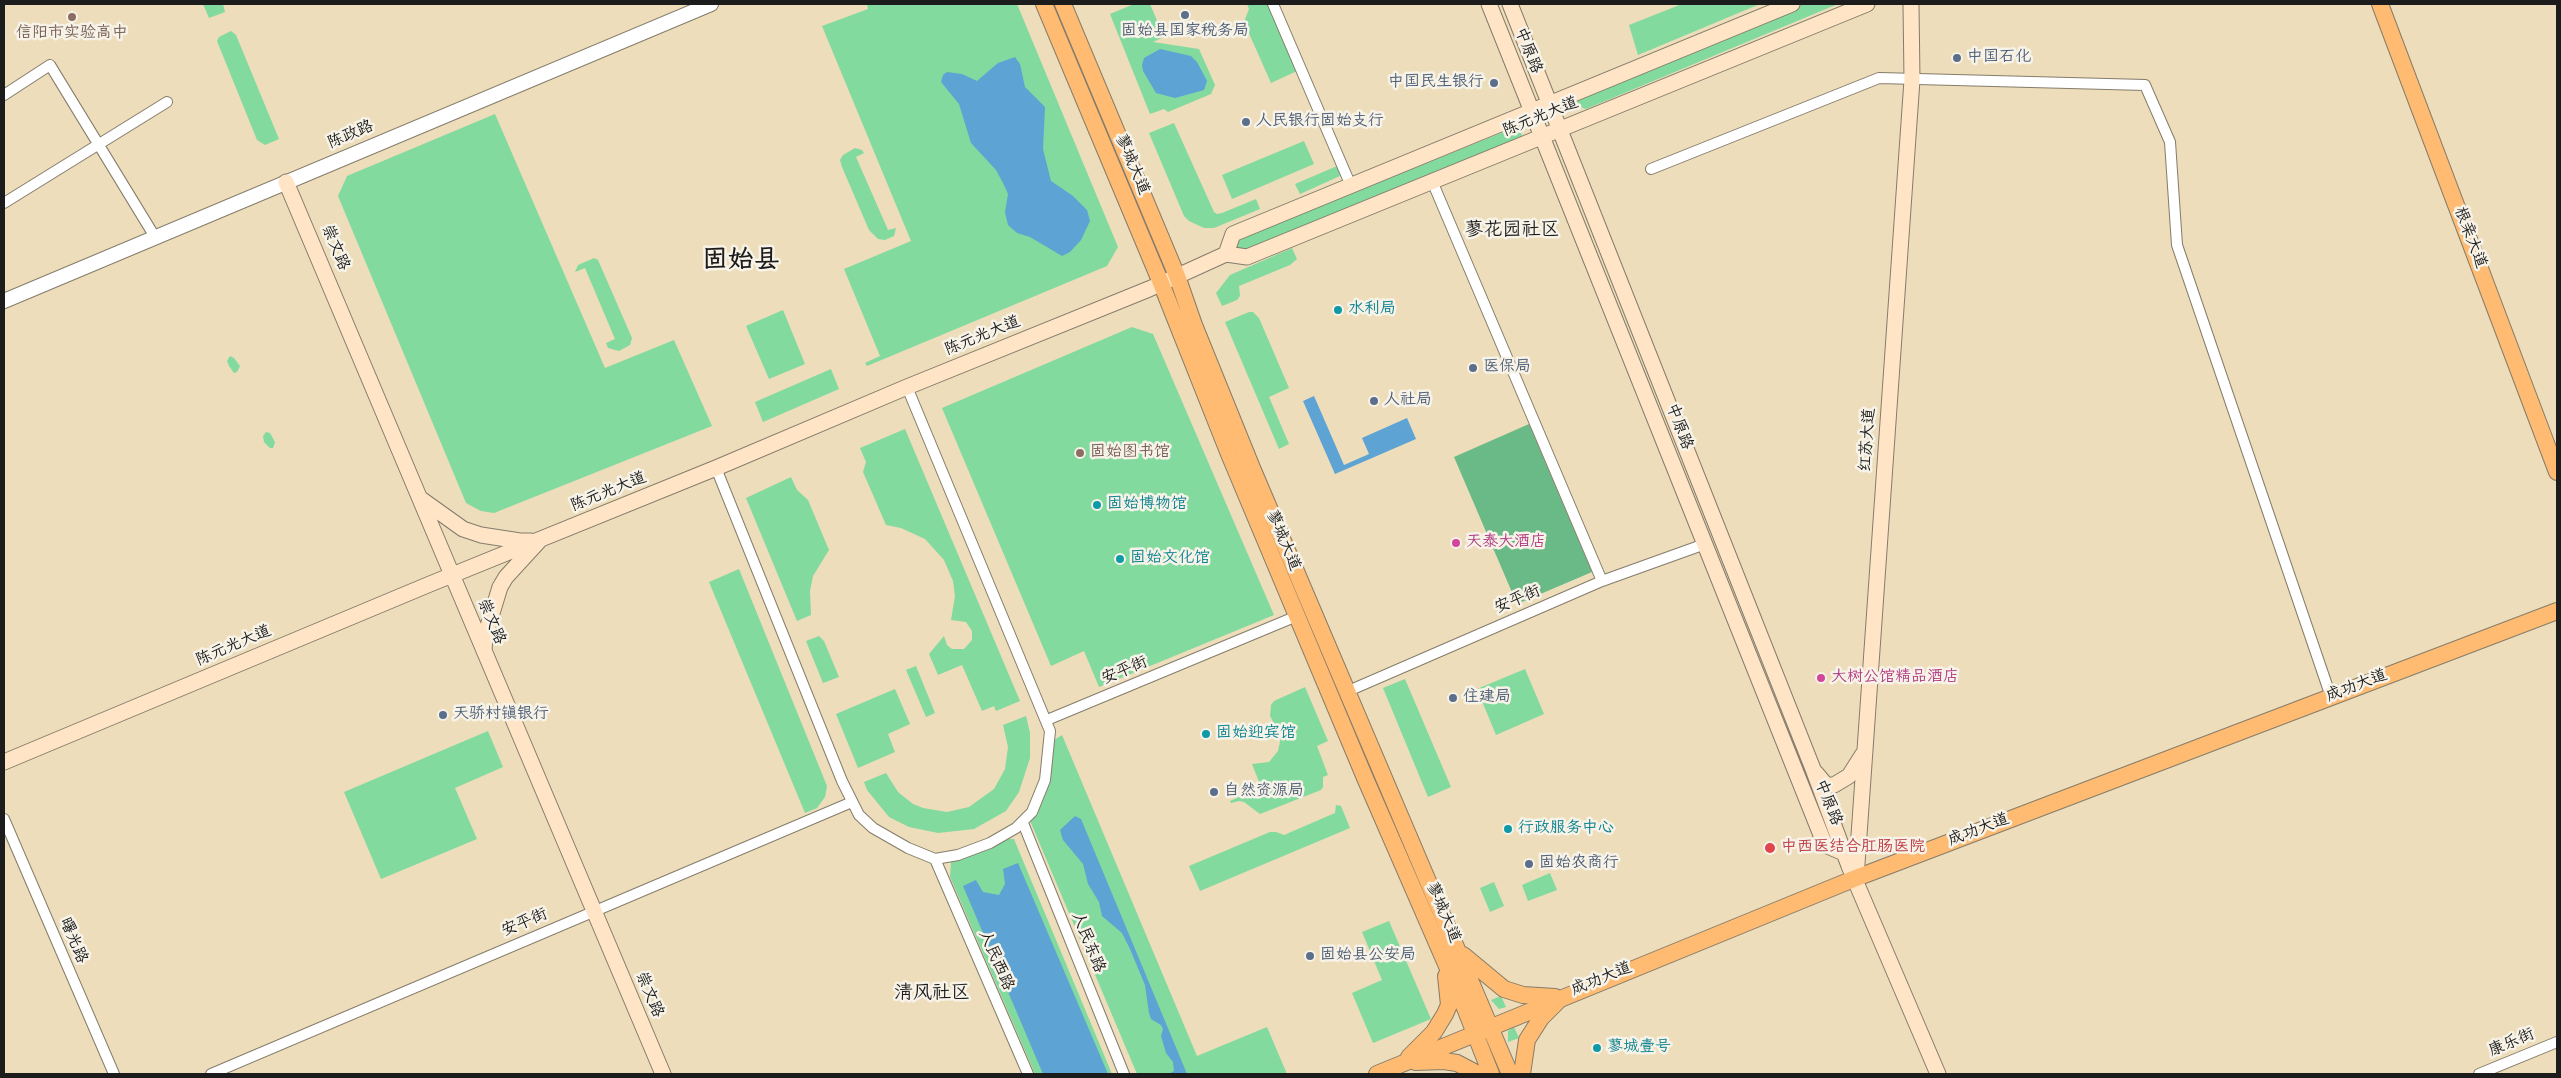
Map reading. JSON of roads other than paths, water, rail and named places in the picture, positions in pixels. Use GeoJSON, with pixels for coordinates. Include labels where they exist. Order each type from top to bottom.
{"type":"FeatureCollection","features":[{"type":"Feature","properties":{"kind":"main road","name":"蓼城大道"},"geometry":{"type":"LineString","coordinates":[[1044,4],[1161,283],[1297,616],[1450,953]]}},
{"type":"Feature","properties":{"kind":"main road","name":"蓼城大道"},"geometry":{"type":"LineString","coordinates":[[1063,4],[1177,276],[1194,325],[1346,692],[1450,953],[1482,1029],[1510,1074]]}},
{"type":"Feature","properties":{"kind":"main road","name":"中原路"},"geometry":{"type":"LineString","coordinates":[[1489,4],[1825,844],[1844,853]]}},
{"type":"Feature","properties":{"kind":"main road","name":"中原路"},"geometry":{"type":"LineString","coordinates":[[1510,4],[1558,130],[1813,769],[1844,853],[1938,1074]]}},
{"type":"Feature","properties":{"kind":"main road","name":"陈元光大道"},"geometry":{"type":"LineString","coordinates":[[1226,254],[1233,234],[1792,4]]}},
{"type":"Feature","properties":{"kind":"main road","name":"陈元光大道"},"geometry":{"type":"LineString","coordinates":[[4,762],[716,468],[907,386],[1161,283],[1226,254],[1248,257],[1866,4]]}},
{"type":"Feature","properties":{"kind":"main road","name":"红苏大道"},"geometry":{"type":"LineString","coordinates":[[1856,878],[1912,80],[1911,4]]}},
{"type":"Feature","properties":{"kind":"main road","name":"根亲大道"},"geometry":{"type":"LineString","coordinates":[[2380,4],[2557,472]]}},
{"type":"Feature","properties":{"kind":"main road","name":"崇文路"},"geometry":{"type":"LineString","coordinates":[[286,182],[663,1074]]}},
{"type":"Feature","properties":{"kind":"main road"},"geometry":{"type":"LineString","coordinates":[[421,499],[464,529],[481,535],[520,541],[540,540]]}},
{"type":"Feature","properties":{"kind":"main road"},"geometry":{"type":"LineString","coordinates":[[484,652],[485,636],[500,587],[506,577],[540,540]]}},
{"type":"Feature","properties":{"kind":"main road","name":"成功大道"},"geometry":{"type":"LineString","coordinates":[[1377,1074],[1482,1029],[1856,878],[2557,611]]}},
{"type":"Feature","properties":{"kind":"main road"},"geometry":{"type":"LineString","coordinates":[[1813,769],[1826,785],[1834,785],[1849,776],[1865,751]]}},
{"type":"Feature","properties":{"kind":"main road"},"geometry":{"type":"LineString","coordinates":[[1400,1064],[1434,1032],[1445,1014],[1449,997],[1450,953],[1471,964],[1504,989],[1524,995],[1562,997]]}},
{"type":"Feature","properties":{"kind":"main road"},"geometry":{"type":"LineString","coordinates":[[1522,1074],[1527,1040],[1537,1023],[1562,997]]}},
{"type":"Feature","properties":{"kind":"main road","name":"蓼城大道"},"geometry":{"type":"LineString","coordinates":[[1482,1029],[1491,1074]]}},
{"type":"Feature","properties":{"kind":"main road"},"geometry":{"type":"LineString","coordinates":[[1400,1064],[1444,1061],[1465,1066],[1478,1074]]}},
{"type":"Feature","properties":{"kind":"street","name":"陈政路"},"geometry":{"type":"LineString","coordinates":[[4,301],[711,4]]}},
{"type":"Feature","properties":{"kind":"street"},"geometry":{"type":"LineString","coordinates":[[1273,4],[1351,186]]}},
{"type":"Feature","properties":{"kind":"street"},"geometry":{"type":"LineString","coordinates":[[4,95],[50,66],[156,237]]}},
{"type":"Feature","properties":{"kind":"street"},"geometry":{"type":"LineString","coordinates":[[1651,169],[1879,78],[2145,85],[2170,142],[2177,245],[2331,697]]}},
{"type":"Feature","properties":{"kind":"street"},"geometry":{"type":"LineString","coordinates":[[4,203],[167,102]]}},
{"type":"Feature","properties":{"kind":"street"},"geometry":{"type":"LineString","coordinates":[[1432,181],[1602,581]]}},
{"type":"Feature","properties":{"kind":"street"},"geometry":{"type":"LineString","coordinates":[[716,468],[852,802],[859,815],[873,828],[908,848],[935,859],[958,855],[990,843],[1022,823],[1032,812],[1045,780],[1051,742],[1047,720],[907,386]]}},
{"type":"Feature","properties":{"kind":"street","name":"安平街"},"geometry":{"type":"LineString","coordinates":[[1346,692],[1602,581],[1705,544]]}},
{"type":"Feature","properties":{"kind":"street","name":"安平街"},"geometry":{"type":"LineString","coordinates":[[1047,720],[1297,616]]}},
{"type":"Feature","properties":{"kind":"street","name":"安平街"},"geometry":{"type":"LineString","coordinates":[[211,1074],[852,802]]}},
{"type":"Feature","properties":{"kind":"street","name":"曙光路"},"geometry":{"type":"LineString","coordinates":[[4,819],[114,1074]]}},
{"type":"Feature","properties":{"kind":"street","name":"人民东路"},"geometry":{"type":"LineString","coordinates":[[1022,823],[1124,1074]]}},
{"type":"Feature","properties":{"kind":"street","name":"人民西路"},"geometry":{"type":"LineString","coordinates":[[935,859],[1028,1074]]}},
{"type":"Feature","properties":{"kind":"street","name":"康乐街"},"geometry":{"type":"LineString","coordinates":[[2479,1074],[2557,1042]]}},
{"type":"Feature","properties":{"kind":"water"},"geometry":{"type":"Polygon","coordinates":[[[1160,49],[1191,56],[1197,62],[1207,81],[1204,90],[1175,98],[1156,93],[1143,71],[1142,65],[1144,58],[1160,49]]]}},
{"type":"Feature","properties":{"kind":"water"},"geometry":{"type":"Polygon","coordinates":[[[1015,57],[1020,64],[1025,87],[1045,107],[1043,149],[1051,181],[1073,196],[1087,210],[1090,221],[1081,240],[1070,252],[1062,256],[1030,237],[1017,233],[1008,225],[1005,212],[1008,194],[1003,183],[996,170],[971,143],[959,104],[941,82],[943,75],[947,72],[962,74],[977,81],[998,63],[1015,57]]]}},
{"type":"Feature","properties":{"kind":"water"},"geometry":{"type":"Polygon","coordinates":[[[1314,396],[1344,465],[1369,454],[1362,438],[1407,418],[1416,439],[1335,474],[1303,401],[1314,396]]]}},
{"type":"Feature","properties":{"kind":"water"},"geometry":{"type":"Polygon","coordinates":[[[1075,816],[1081,819],[1187,1074],[1169,1074],[1174,1071],[1173,1062],[1166,1053],[1161,1036],[1163,1029],[1161,1025],[1151,1019],[1145,985],[1130,949],[1122,933],[1102,916],[1099,902],[1088,884],[1083,864],[1063,840],[1060,830],[1075,816]]]}},
{"type":"Feature","properties":{"kind":"water"},"geometry":{"type":"Polygon","coordinates":[[[1018,863],[1108,1074],[1043,1074],[963,886],[976,880],[983,892],[999,895],[1005,884],[1003,869],[1018,863]]]}},
{"type":"Feature","properties":{"kind":"place","name":"固始县国家税务局"},"geometry":{"type":"Point","coordinates":[1185,15]}},
{"type":"Feature","properties":{"kind":"place","name":"信阳市实验高中"},"geometry":{"type":"Point","coordinates":[72,17]}},
{"type":"Feature","properties":{"kind":"place","name":"中国石化"},"geometry":{"type":"Point","coordinates":[1957,58]}},
{"type":"Feature","properties":{"kind":"place","name":"中国民生银行"},"geometry":{"type":"Point","coordinates":[1494,83]}},
{"type":"Feature","properties":{"kind":"place","name":"人民银行固始支行"},"geometry":{"type":"Point","coordinates":[1246,122]}},
{"type":"Feature","properties":{"kind":"place","name":"水利局"},"geometry":{"type":"Point","coordinates":[1338,310]}},
{"type":"Feature","properties":{"kind":"place","name":"医保局"},"geometry":{"type":"Point","coordinates":[1473,368]}},
{"type":"Feature","properties":{"kind":"place","name":"人社局"},"geometry":{"type":"Point","coordinates":[1374,401]}},
{"type":"Feature","properties":{"kind":"place","name":"固始图书馆"},"geometry":{"type":"Point","coordinates":[1080,453]}},
{"type":"Feature","properties":{"kind":"place","name":"固始博物馆"},"geometry":{"type":"Point","coordinates":[1097,505]}},
{"type":"Feature","properties":{"kind":"place","name":"天泰大酒店"},"geometry":{"type":"Point","coordinates":[1456,543]}},
{"type":"Feature","properties":{"kind":"place","name":"固始文化馆"},"geometry":{"type":"Point","coordinates":[1120,559]}},
{"type":"Feature","properties":{"kind":"place","name":"大树公馆精品酒店"},"geometry":{"type":"Point","coordinates":[1821,678]}},
{"type":"Feature","properties":{"kind":"place","name":"住建局"},"geometry":{"type":"Point","coordinates":[1453,698]}},
{"type":"Feature","properties":{"kind":"place","name":"天骄村镇银行"},"geometry":{"type":"Point","coordinates":[443,715]}},
{"type":"Feature","properties":{"kind":"place","name":"固始迎宾馆"},"geometry":{"type":"Point","coordinates":[1206,734]}},
{"type":"Feature","properties":{"kind":"place","name":"自然资源局"},"geometry":{"type":"Point","coordinates":[1214,792]}},
{"type":"Feature","properties":{"kind":"place","name":"行政服务中心"},"geometry":{"type":"Point","coordinates":[1508,829]}},
{"type":"Feature","properties":{"kind":"place","name":"中西医结合肛肠医院"},"geometry":{"type":"Point","coordinates":[1770,848]}},
{"type":"Feature","properties":{"kind":"place","name":"固始农商行"},"geometry":{"type":"Point","coordinates":[1529,864]}},
{"type":"Feature","properties":{"kind":"place","name":"固始县公安局"},"geometry":{"type":"Point","coordinates":[1310,956]}},
{"type":"Feature","properties":{"kind":"place","name":"蓼城壹号"},"geometry":{"type":"Point","coordinates":[1597,1048]}},
{"type":"Feature","properties":{"kind":"district","name":"蓼花园社区"},"geometry":{"type":"Point","coordinates":[1512,232]}},
{"type":"Feature","properties":{"kind":"district","name":"固始县"},"geometry":{"type":"Point","coordinates":[741,263]}},
{"type":"Feature","properties":{"kind":"district","name":"清风社区"},"geometry":{"type":"Point","coordinates":[932,995]}}]}
